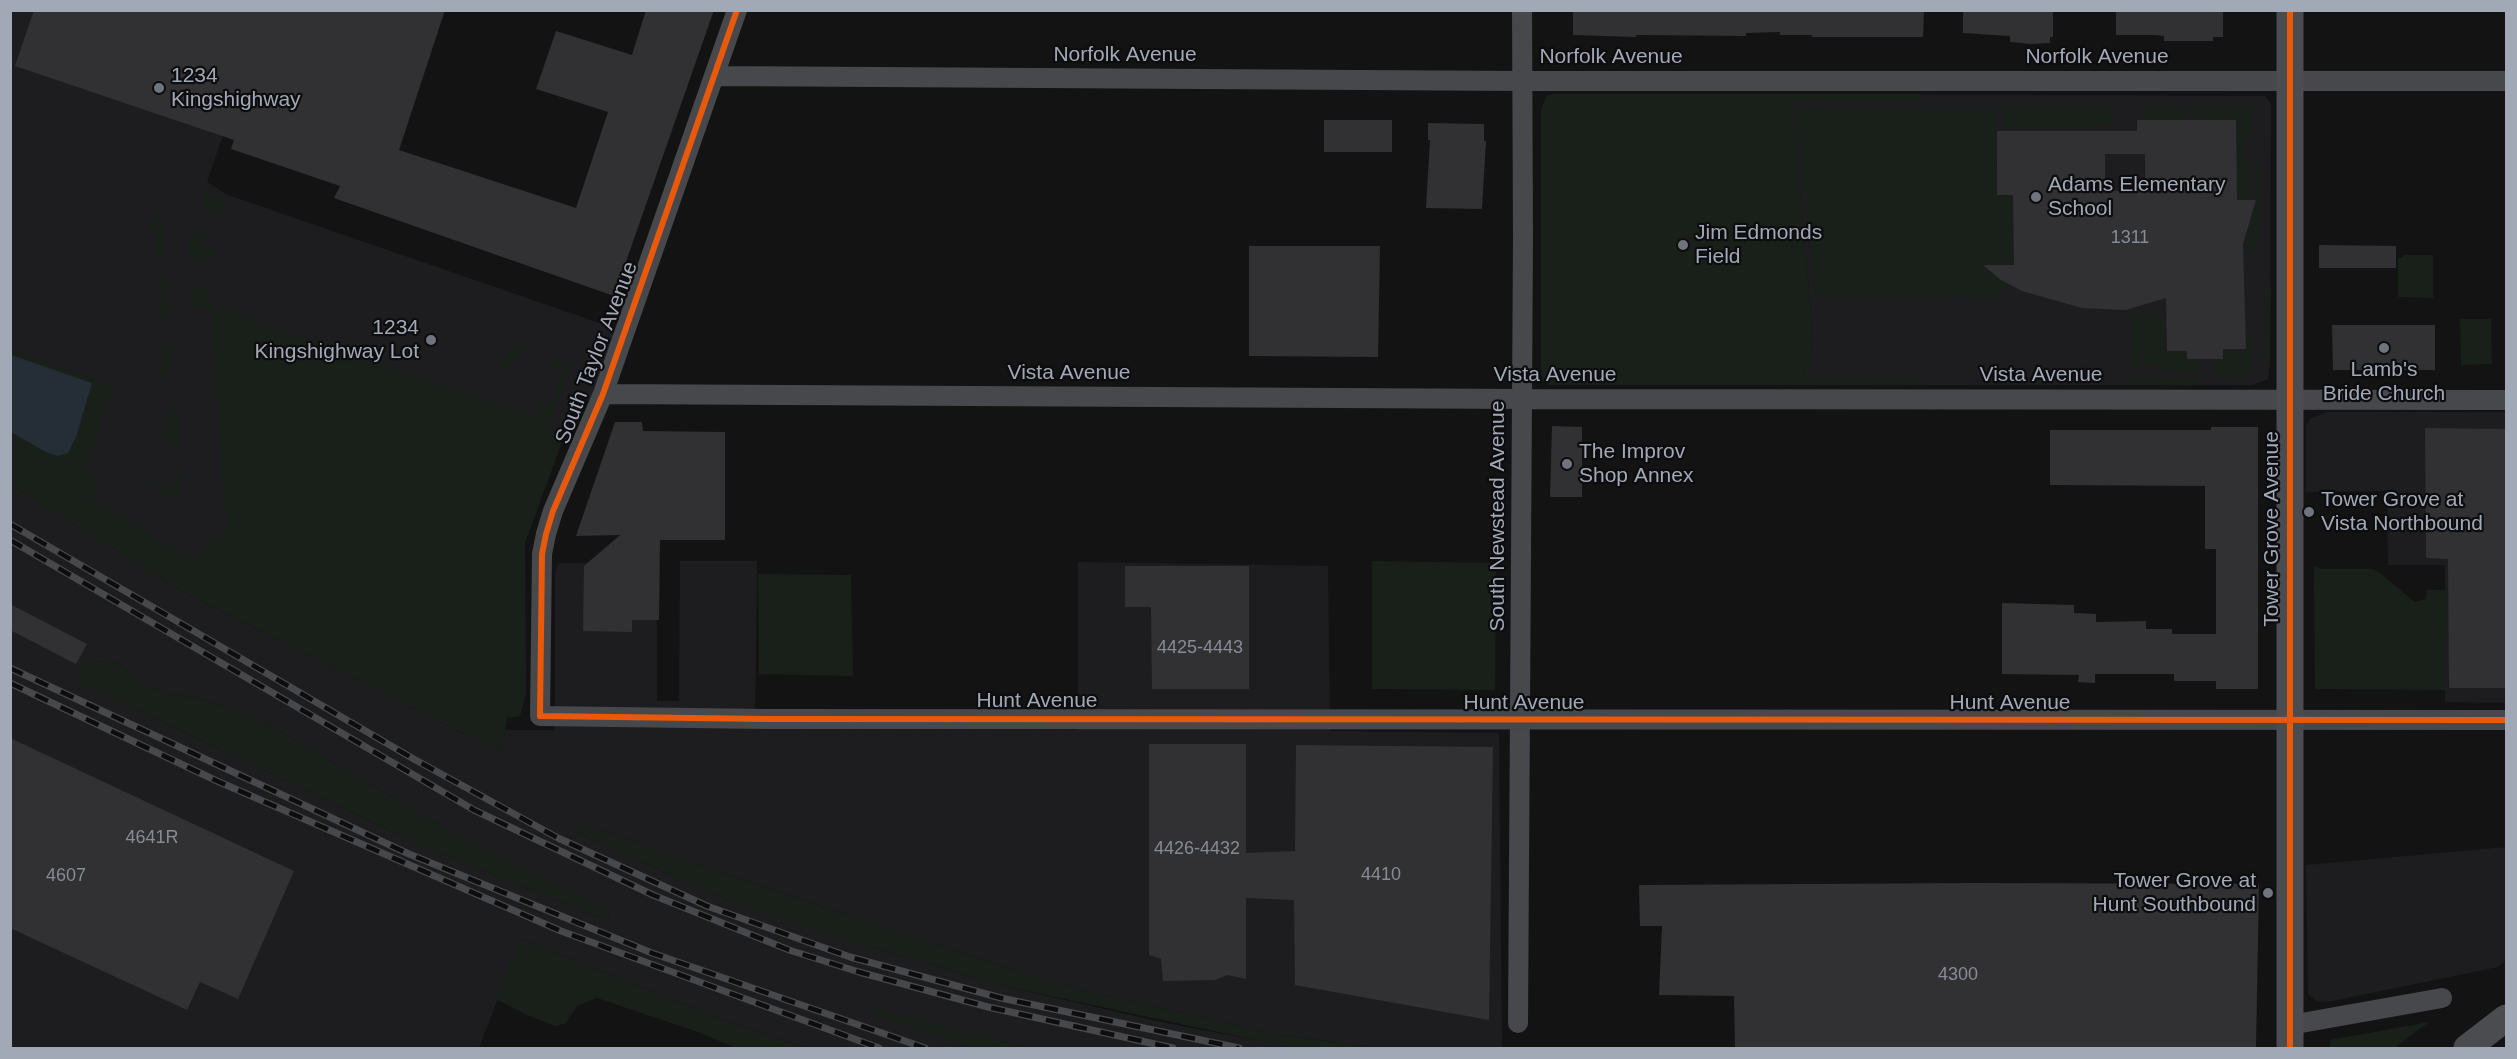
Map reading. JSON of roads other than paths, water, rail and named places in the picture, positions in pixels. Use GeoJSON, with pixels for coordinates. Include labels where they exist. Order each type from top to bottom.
{"type":"FeatureCollection","features":[{"type":"Feature","properties":{"kind":"street","name":"South Taylor Avenue"},"geometry":{"type":"LineString","coordinates":[[540,716],[544,544],[553,511],[603,394],[737,10]]}},
{"type":"Feature","properties":{"kind":"street","name":"South Newstead Avenue"},"geometry":{"type":"LineString","coordinates":[[1518,1023],[1522,10]]}},
{"type":"Feature","properties":{"kind":"street","name":"Tower Grove Avenue"},"geometry":{"type":"LineString","coordinates":[[2289,10],[2290,1037]]}},
{"type":"Feature","properties":{"kind":"street","name":"Norfolk Avenue"},"geometry":{"type":"LineString","coordinates":[[715,76],[1523,81],[2506,81]]}},
{"type":"Feature","properties":{"kind":"street","name":"Vista Avenue"},"geometry":{"type":"LineString","coordinates":[[603,394],[1522,399],[2506,400]]}},
{"type":"Feature","properties":{"kind":"street","name":"Hunt Avenue"},"geometry":{"type":"LineString","coordinates":[[540,716],[1519,720],[2506,720]]}},
{"type":"Feature","properties":{"kind":"street"},"geometry":{"type":"LineString","coordinates":[[2290,1037],[2442,998]]}},
{"type":"Feature","properties":{"kind":"street"},"geometry":{"type":"LineString","coordinates":[[2474,1046],[2506,1018]]}},
{"type":"Feature","properties":{"kind":"railway"},"geometry":{"type":"LineString","coordinates":[[10,524],[412,758],[558,838],[707,906],[850,957],[1001,998],[1239,1048]]}},
{"type":"Feature","properties":{"kind":"railway"},"geometry":{"type":"LineString","coordinates":[[10,540],[474,810],[653,895],[789,950],[859,972],[988,1007],[1173,1048]]}},
{"type":"Feature","properties":{"kind":"railway"},"geometry":{"type":"LineString","coordinates":[[10,668],[409,854],[652,953],[925,1048]]}},
{"type":"Feature","properties":{"kind":"railway"},"geometry":{"type":"LineString","coordinates":[[10,683],[217,781],[561,931],[879,1048]]}},
{"type":"Feature","properties":{"kind":"place","name":"1234 Kingshighway"},"geometry":{"type":"Point","coordinates":[159,88]}},
{"type":"Feature","properties":{"kind":"place","name":"Adams Elementary School"},"geometry":{"type":"Point","coordinates":[2036,197]}},
{"type":"Feature","properties":{"kind":"place","name":"Jim Edmonds Field"},"geometry":{"type":"Point","coordinates":[1683,245]}},
{"type":"Feature","properties":{"kind":"place","name":"1234 Kingshighway Lot"},"geometry":{"type":"Point","coordinates":[431,340]}},
{"type":"Feature","properties":{"kind":"place","name":"Lamb's Bride Church"},"geometry":{"type":"Point","coordinates":[2384,348]}},
{"type":"Feature","properties":{"kind":"place","name":"The Improv Shop Annex"},"geometry":{"type":"Point","coordinates":[1567,464]}},
{"type":"Feature","properties":{"kind":"place","name":"Tower Grove at Vista Northbound"},"geometry":{"type":"Point","coordinates":[2309,512]}},
{"type":"Feature","properties":{"kind":"place","name":"Tower Grove at Hunt Southbound"},"geometry":{"type":"Point","coordinates":[2268,893]}}]}
